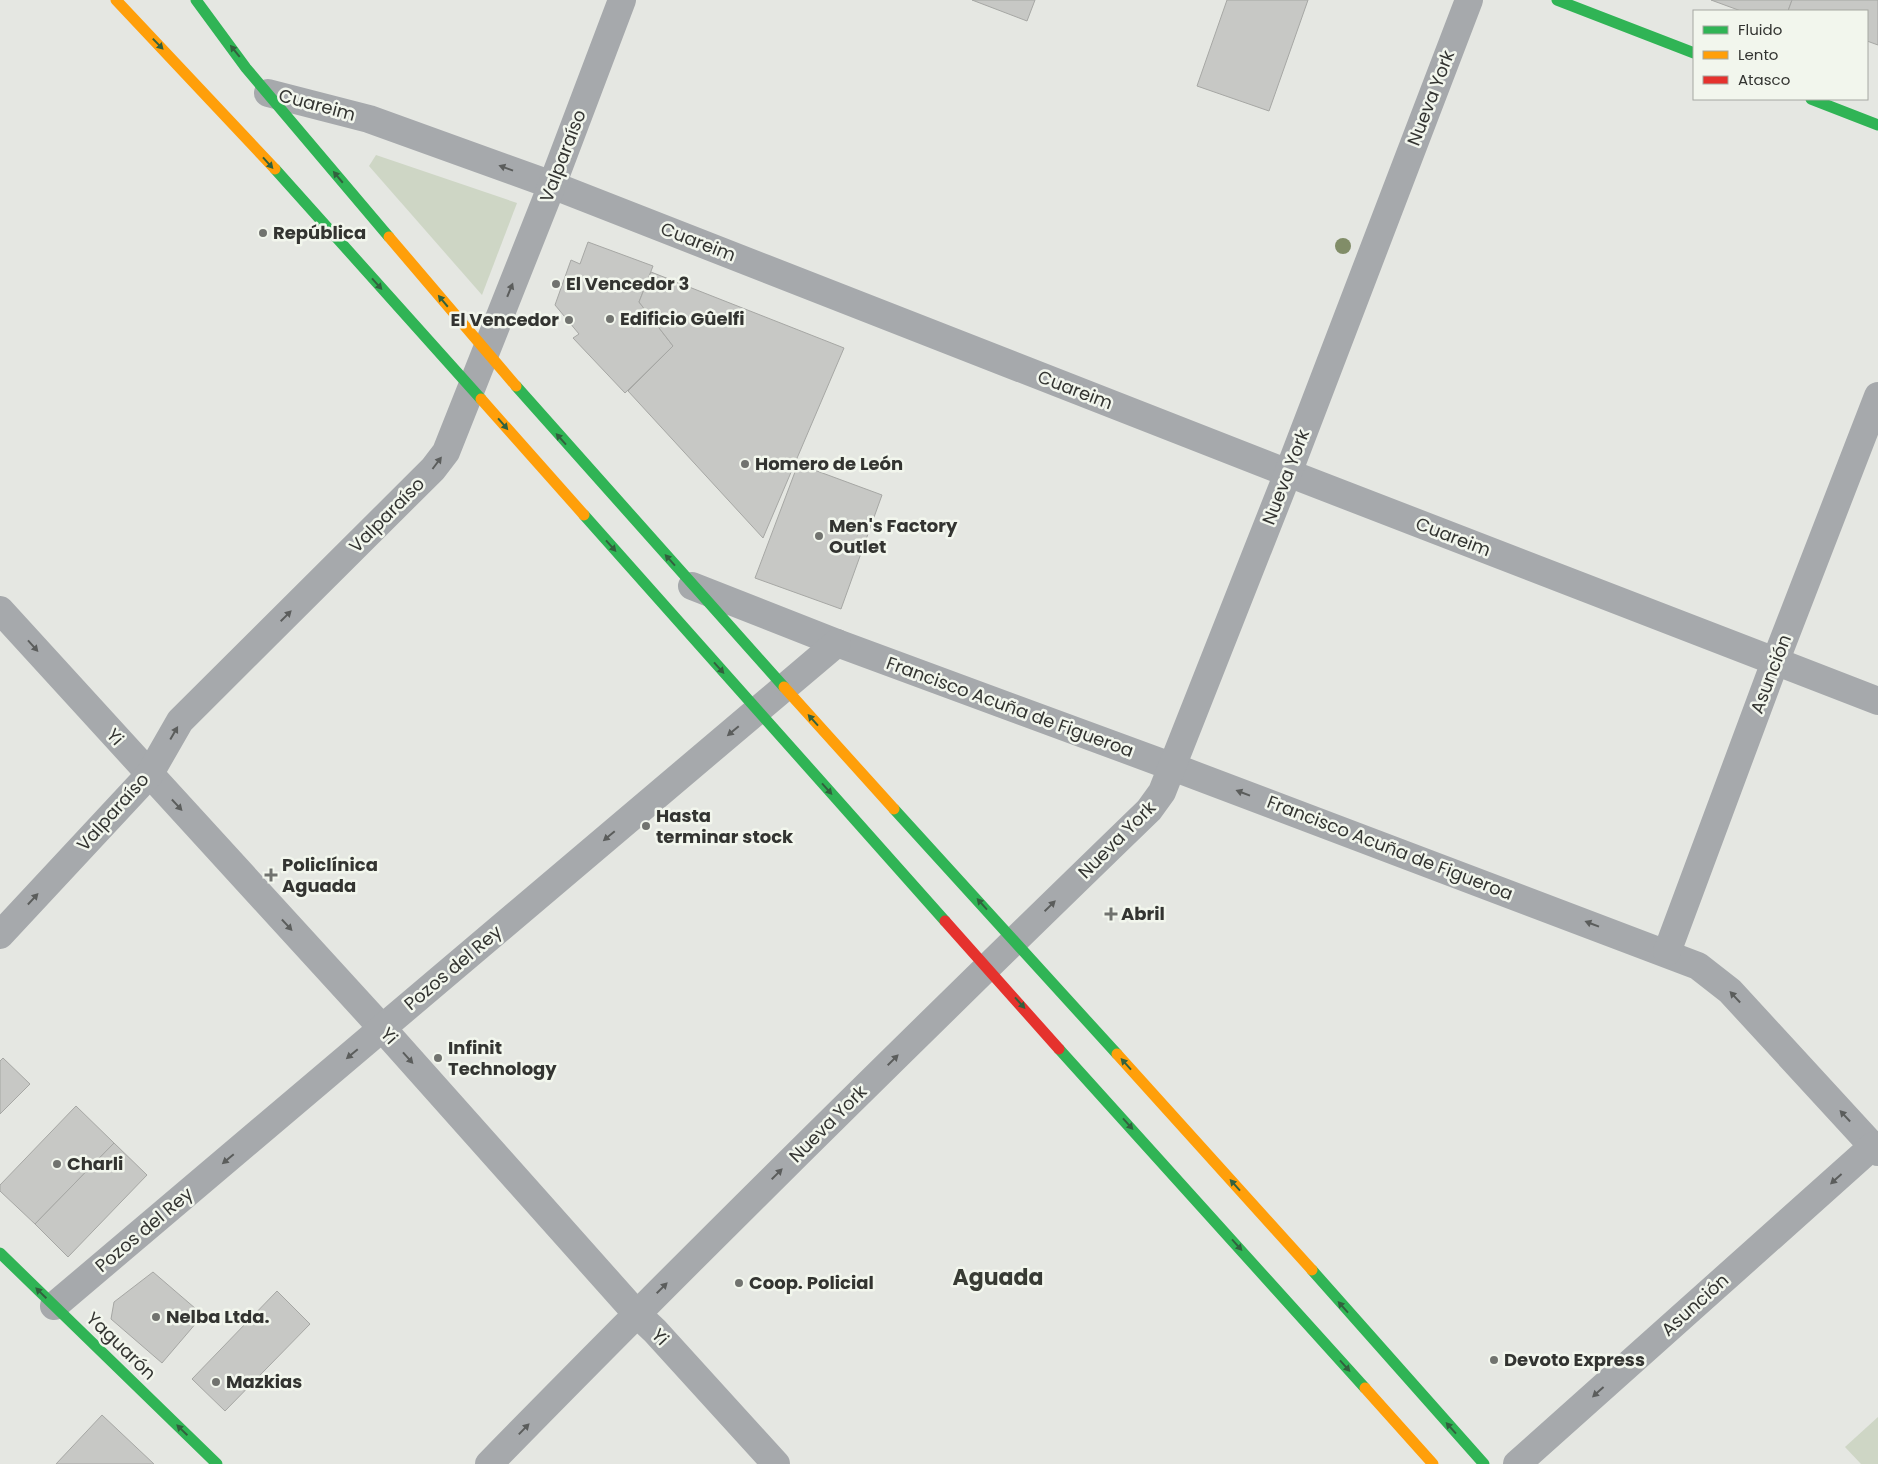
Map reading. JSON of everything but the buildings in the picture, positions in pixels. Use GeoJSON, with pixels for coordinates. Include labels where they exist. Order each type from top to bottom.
{"type":"FeatureCollection","features":[{"type":"Feature","properties":{"kind":"main road"},"geometry":{"type":"LineString","coordinates":[[116,0],[194,82],[472,387],[757,711],[1433,1464]]}},
{"type":"Feature","properties":{"kind":"main road"},"geometry":{"type":"LineString","coordinates":[[196,0],[268,93],[486,352],[692,586],[1015,940],[1484,1464]]}},
{"type":"Feature","properties":{"kind":"main road"},"geometry":{"type":"LineString","coordinates":[[1557,0],[1693,53]]}},
{"type":"Feature","properties":{"kind":"main road"},"geometry":{"type":"LineString","coordinates":[[1814,100],[1878,125]]}},
{"type":"Feature","properties":{"kind":"main road","name":"Yaguarón"},"geometry":{"type":"LineString","coordinates":[[0,1253],[217,1464]]}},
{"type":"Feature","properties":{"kind":"street","name":"Valparaíso"},"geometry":{"type":"LineString","coordinates":[[0,935],[149,775],[180,721],[433,470],[446,452],[552,185],[622,0]]}},
{"type":"Feature","properties":{"kind":"street","name":"Nueva York"},"geometry":{"type":"LineString","coordinates":[[490,1464],[636,1313],[987,967],[1150,810],[1162,792],[1173,767],[1469,0]]}},
{"type":"Feature","properties":{"kind":"street","name":"Cuareim"},"geometry":{"type":"LineString","coordinates":[[268,93],[369,119],[552,185],[1878,701]]}},
{"type":"Feature","properties":{"kind":"street","name":"Asunción"},"geometry":{"type":"LineString","coordinates":[[1667,952],[1775,662],[1878,396]]}},
{"type":"Feature","properties":{"kind":"street","name":"Francisco Acuña de Figueroa"},"geometry":{"type":"LineString","coordinates":[[692,586],[837,643],[1667,952],[1698,966],[1730,991],[1875,1149]]}},
{"type":"Feature","properties":{"kind":"street","name":"Yi"},"geometry":{"type":"LineString","coordinates":[[0,610],[382,1028],[636,1313],[655,1331],[776,1464]]}},
{"type":"Feature","properties":{"kind":"street"},"geometry":{"type":"LineString","coordinates":[[784,688],[837,643]]}},
{"type":"Feature","properties":{"kind":"street","name":"Pozos del Rey"},"geometry":{"type":"LineString","coordinates":[[54,1306],[784,688]]}},
{"type":"Feature","properties":{"kind":"street","name":"Asunción"},"geometry":{"type":"LineString","coordinates":[[1517,1464],[1875,1149]]}},
{"type":"Feature","properties":{"kind":"green space"},"geometry":{"type":"Polygon","coordinates":[[[376,155],[517,203],[482,295],[369,166],[376,155]]]}},
{"type":"Feature","properties":{"kind":"green space"},"geometry":{"type":"Polygon","coordinates":[[[1878,1417],[1878,1464],[1861,1464],[1845,1447],[1878,1417]]]}},
{"type":"Feature","properties":{"kind":"traffic: fast"},"geometry":{"type":"LineString","coordinates":[[196,0],[246,68],[389,237]]}},
{"type":"Feature","properties":{"kind":"traffic: fast"},"geometry":{"type":"LineString","coordinates":[[1557,0],[1693,53]]}},
{"type":"Feature","properties":{"kind":"traffic: fast"},"geometry":{"type":"LineString","coordinates":[[1814,100],[1878,125]]}},
{"type":"Feature","properties":{"kind":"traffic: fast"},"geometry":{"type":"LineString","coordinates":[[275,169],[481,399]]}},
{"type":"Feature","properties":{"kind":"traffic: fast"},"geometry":{"type":"LineString","coordinates":[[516,386],[784,687]]}},
{"type":"Feature","properties":{"kind":"traffic: fast"},"geometry":{"type":"LineString","coordinates":[[584,515],[945,921]]}},
{"type":"Feature","properties":{"kind":"traffic: fast"},"geometry":{"type":"LineString","coordinates":[[894,809],[1117,1054]]}},
{"type":"Feature","properties":{"kind":"traffic: fast"},"geometry":{"type":"LineString","coordinates":[[1059,1049],[1365,1388]]}},
{"type":"Feature","properties":{"kind":"traffic: fast"},"geometry":{"type":"LineString","coordinates":[[0,1253],[217,1464]]}},
{"type":"Feature","properties":{"kind":"traffic: fast"},"geometry":{"type":"LineString","coordinates":[[1312,1270],[1484,1464]]}},
{"type":"Feature","properties":{"kind":"traffic: slow"},"geometry":{"type":"LineString","coordinates":[[116,0],[275,169]]}},
{"type":"Feature","properties":{"kind":"traffic: slow"},"geometry":{"type":"LineString","coordinates":[[389,237],[516,386]]}},
{"type":"Feature","properties":{"kind":"traffic: slow"},"geometry":{"type":"LineString","coordinates":[[481,399],[584,515]]}},
{"type":"Feature","properties":{"kind":"traffic: slow"},"geometry":{"type":"LineString","coordinates":[[784,687],[894,809]]}},
{"type":"Feature","properties":{"kind":"traffic: slow"},"geometry":{"type":"LineString","coordinates":[[1117,1054],[1312,1270]]}},
{"type":"Feature","properties":{"kind":"traffic: slow"},"geometry":{"type":"LineString","coordinates":[[1365,1388],[1433,1464]]}},
{"type":"Feature","properties":{"kind":"traffic: jam"},"geometry":{"type":"LineString","coordinates":[[945,921],[1059,1049]]}},
{"type":"Feature","properties":{"kind":"place","name":"República"},"geometry":{"type":"Point","coordinates":[263,233]}},
{"type":"Feature","properties":{"kind":"place","name":"El Vencedor 3"},"geometry":{"type":"Point","coordinates":[556,284]}},
{"type":"Feature","properties":{"kind":"place","name":"Edificio Gûelfi"},"geometry":{"type":"Point","coordinates":[610,319]}},
{"type":"Feature","properties":{"kind":"place","name":"El Vencedor"},"geometry":{"type":"Point","coordinates":[569,320]}},
{"type":"Feature","properties":{"kind":"place","name":"Homero de León"},"geometry":{"type":"Point","coordinates":[745,464]}},
{"type":"Feature","properties":{"kind":"place","name":"Men's Factory Outlet"},"geometry":{"type":"Point","coordinates":[819,536]}},
{"type":"Feature","properties":{"kind":"place","name":"Hasta terminar stock"},"geometry":{"type":"Point","coordinates":[646,826]}},
{"type":"Feature","properties":{"kind":"place","name":"Policlínica Aguada"},"geometry":{"type":"Point","coordinates":[271,875]}},
{"type":"Feature","properties":{"kind":"place","name":"Abril"},"geometry":{"type":"Point","coordinates":[1111,914]}},
{"type":"Feature","properties":{"kind":"place","name":"Infinit Technology"},"geometry":{"type":"Point","coordinates":[438,1058]}},
{"type":"Feature","properties":{"kind":"place","name":"Charli"},"geometry":{"type":"Point","coordinates":[57,1164]}},
{"type":"Feature","properties":{"kind":"place","name":"Coop. Policial"},"geometry":{"type":"Point","coordinates":[739,1283]}},
{"type":"Feature","properties":{"kind":"place","name":"Nelba Ltda."},"geometry":{"type":"Point","coordinates":[156,1317]}},
{"type":"Feature","properties":{"kind":"place","name":"Devoto Express"},"geometry":{"type":"Point","coordinates":[1494,1360]}},
{"type":"Feature","properties":{"kind":"place","name":"Mazkias"},"geometry":{"type":"Point","coordinates":[216,1382]}},
{"type":"Feature","properties":{"kind":"district","name":"Aguada"},"geometry":{"type":"Point","coordinates":[998,1277]}}]}
